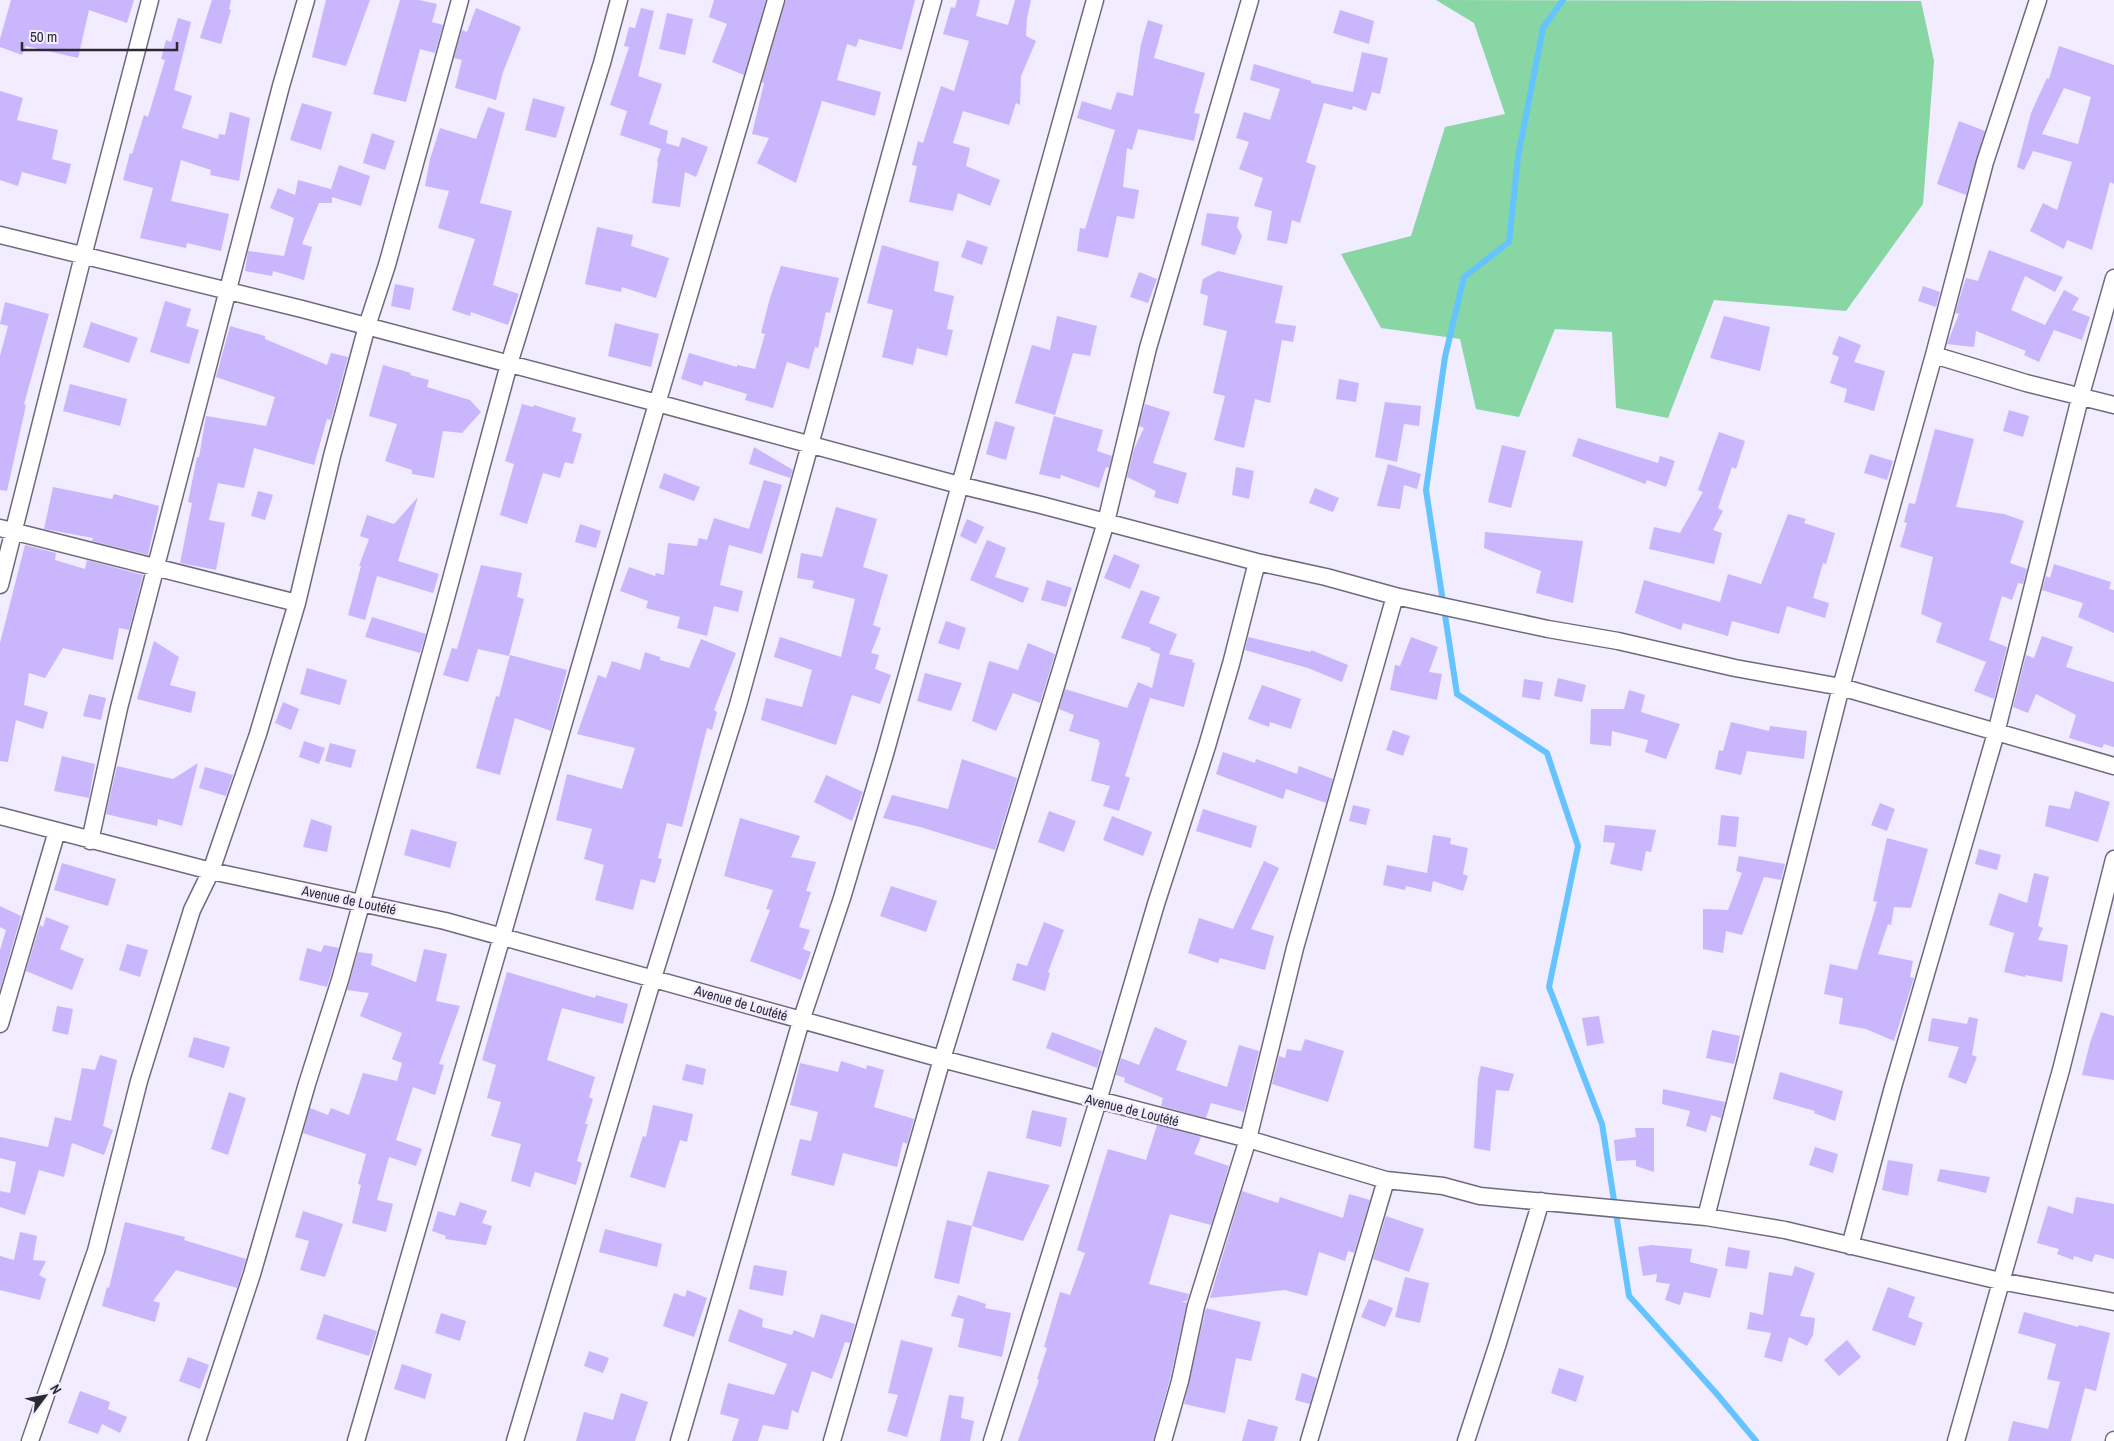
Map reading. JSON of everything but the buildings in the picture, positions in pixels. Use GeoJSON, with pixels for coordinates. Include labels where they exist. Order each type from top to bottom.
{"type":"FeatureCollection","features":[{"type":"Feature","properties":{"kind":"street"},"geometry":{"type":"LineString","coordinates":[[0,585],[7,529],[83,256],[150,0]]}},
{"type":"Feature","properties":{"kind":"street"},"geometry":{"type":"LineString","coordinates":[[90,840],[119,708],[281,86],[306,0]]}},
{"type":"Feature","properties":{"kind":"street"},"geometry":{"type":"LineString","coordinates":[[30,1441],[96,1251],[139,1081],[189,920],[211,871],[258,734],[297,603],[332,456],[367,326],[390,256],[460,0]]}},
{"type":"Feature","properties":{"kind":"street"},"geometry":{"type":"LineString","coordinates":[[197,1441],[252,1274],[362,902],[509,364],[602,63],[619,0]]}},
{"type":"Feature","properties":{"kind":"street"},"geometry":{"type":"LineString","coordinates":[[356,1441],[776,0]]}},
{"type":"Feature","properties":{"kind":"street"},"geometry":{"type":"LineString","coordinates":[[515,1441],[653,978],[738,705],[933,0]]}},
{"type":"Feature","properties":{"kind":"street"},"geometry":{"type":"LineString","coordinates":[[679,1441],[801,1020],[842,898],[879,772],[1095,0]]}},
{"type":"Feature","properties":{"kind":"street"},"geometry":{"type":"LineString","coordinates":[[832,1441],[942,1059],[1106,522],[1148,348],[1250,0]]}},
{"type":"Feature","properties":{"kind":"street"},"geometry":{"type":"LineString","coordinates":[[1706,1217],[1841,687],[1934,355],[1985,162],[2038,0]]}},
{"type":"Feature","properties":{"kind":"street"},"geometry":{"type":"LineString","coordinates":[[0,235],[367,326],[959,485],[1257,562],[1326,577],[1395,596],[1548,629],[1618,641],[1735,668],[1841,687],[2114,766]]}},
{"type":"Feature","properties":{"kind":"street"},"geometry":{"type":"LineString","coordinates":[[1850,1246],[1893,1087],[1996,733],[2080,398],[2114,278]]}},
{"type":"Feature","properties":{"kind":"street"},"geometry":{"type":"LineString","coordinates":[[1934,355],[2080,398],[2114,405]]}},
{"type":"Feature","properties":{"kind":"street"},"geometry":{"type":"LineString","coordinates":[[7,529],[155,569],[297,603]]}},
{"type":"Feature","properties":{"kind":"street"},"geometry":{"type":"LineString","coordinates":[[992,1441],[1098,1101],[1156,904],[1210,737],[1257,562]]}},
{"type":"Feature","properties":{"kind":"street"},"geometry":{"type":"LineString","coordinates":[[1162,1441],[1180,1381],[1196,1306],[1248,1139],[1295,948],[1395,596]]}},
{"type":"Feature","properties":{"kind":"street","name":"Avenue de Loutété"},"geometry":{"type":"LineString","coordinates":[[0,816],[211,871],[445,921],[942,1059],[1248,1139],[1386,1180],[1443,1186],[1480,1196],[1706,1217],[1785,1230],[2000,1281],[2114,1302]]}},
{"type":"Feature","properties":{"kind":"street"},"geometry":{"type":"LineString","coordinates":[[0,1024],[57,831]]}},
{"type":"Feature","properties":{"kind":"street"},"geometry":{"type":"LineString","coordinates":[[1956,1441],[2061,1070],[2114,859]]}},
{"type":"Feature","properties":{"kind":"street"},"geometry":{"type":"LineString","coordinates":[[1309,1441],[1386,1180]]}},
{"type":"Feature","properties":{"kind":"street"},"geometry":{"type":"LineString","coordinates":[[1466,1441],[1541,1201]]}},
{"type":"Feature","properties":{"kind":"green space"},"geometry":{"type":"Polygon","coordinates":[[[1436,0],[1921,1],[1934,61],[1923,204],[1846,311],[1714,300],[1668,418],[1616,408],[1612,332],[1555,329],[1519,417],[1476,409],[1460,339],[1381,328],[1341,254],[1411,236],[1445,127],[1505,114],[1474,23],[1436,0]]]}},
{"type":"Feature","properties":{"kind":"waterway"},"geometry":{"type":"LineString","coordinates":[[1563,0],[1543,28],[1518,157],[1509,242],[1464,277],[1445,357],[1426,490],[1457,694],[1547,753],[1578,846],[1549,987],[1602,1124],[1629,1296],[1716,1393],[1756,1441]]}}]}
